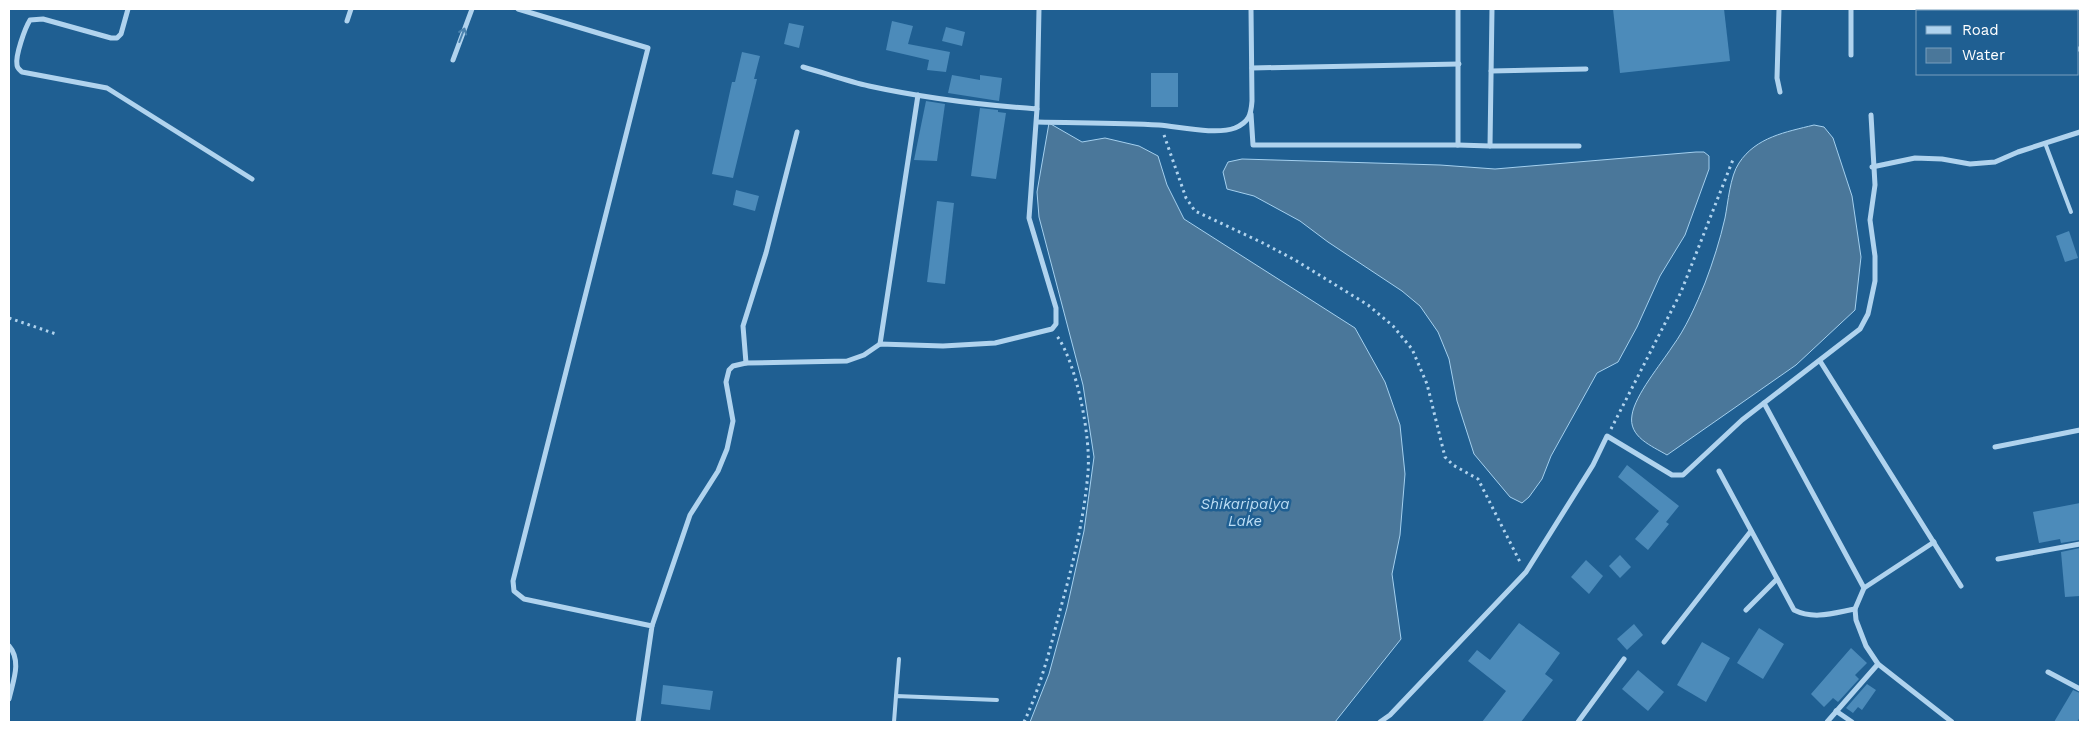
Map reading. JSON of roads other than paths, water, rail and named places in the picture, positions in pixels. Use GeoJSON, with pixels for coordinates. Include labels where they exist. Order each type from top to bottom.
{"type":"FeatureCollection","features":[{"type":"Feature","properties":{"kind":"street"},"geometry":{"type":"LineString","coordinates":[[128,9],[121,34],[117,38],[43,19],[30,20],[17,60],[19,70],[107,88],[252,179]]}},
{"type":"Feature","properties":{"kind":"street"},"geometry":{"type":"LineString","coordinates":[[347,21],[351,9]]}},
{"type":"Feature","properties":{"kind":"street"},"geometry":{"type":"LineString","coordinates":[[453,60],[472,9]]}},
{"type":"Feature","properties":{"kind":"street"},"geometry":{"type":"LineString","coordinates":[[518,9],[648,48],[519,552],[513,581],[514,591],[524,599],[652,626]]}},
{"type":"Feature","properties":{"kind":"street"},"geometry":{"type":"LineString","coordinates":[[638,722],[652,626],[690,515],[718,471],[727,449],[733,421],[726,382],[729,370],[733,366],[746,363],[847,362],[864,355],[880,344],[944,346],[995,343],[1052,329],[1056,324],[1056,308],[1029,218],[1037,122],[1039,9]]}},
{"type":"Feature","properties":{"kind":"street"},"geometry":{"type":"LineString","coordinates":[[1251,9],[1251,114],[1253,145],[1579,146]]}},
{"type":"Feature","properties":{"kind":"street"},"geometry":{"type":"LineString","coordinates":[[1458,9],[1458,145]]}},
{"type":"Feature","properties":{"kind":"street"},"geometry":{"type":"LineString","coordinates":[[1490,146],[1492,9]]}},
{"type":"Feature","properties":{"kind":"street"},"geometry":{"type":"LineString","coordinates":[[1779,9],[1777,78],[1780,92]]}},
{"type":"Feature","properties":{"kind":"street"},"geometry":{"type":"LineString","coordinates":[[1851,9],[1851,54]]}},
{"type":"Feature","properties":{"kind":"street"},"geometry":{"type":"LineString","coordinates":[[1252,68],[1458,64]]}},
{"type":"Feature","properties":{"kind":"street"},"geometry":{"type":"LineString","coordinates":[[803,67],[869,86],[918,95],[1037,109]]}},
{"type":"Feature","properties":{"kind":"street"},"geometry":{"type":"LineString","coordinates":[[1491,71],[1586,69]]}},
{"type":"Feature","properties":{"kind":"street"},"geometry":{"type":"LineString","coordinates":[[880,344],[918,95]]}},
{"type":"Feature","properties":{"kind":"street"},"geometry":{"type":"LineString","coordinates":[[1037,122],[1160,125],[1222,130],[1234,128],[1245,123],[1251,114]]}},
{"type":"Feature","properties":{"kind":"street"},"geometry":{"type":"LineString","coordinates":[[1380,722],[1390,715],[1437,667],[1526,572],[1593,465],[1607,436],[1672,475],[1682,475],[1707,451],[1793,379],[1820,361],[1860,329],[1870,307],[1875,281],[1870,220],[1875,185],[1872,167],[1871,115]]}},
{"type":"Feature","properties":{"kind":"street"},"geometry":{"type":"LineString","coordinates":[[746,363],[744,326],[766,253],[797,132]]}},
{"type":"Feature","properties":{"kind":"street"},"geometry":{"type":"LineString","coordinates":[[1872,167],[1915,158],[1942,159],[1970,164],[1995,162],[2080,132]]}},
{"type":"Feature","properties":{"kind":"street"},"geometry":{"type":"LineString","coordinates":[[1820,361],[1961,586]]}},
{"type":"Feature","properties":{"kind":"street"},"geometry":{"type":"LineString","coordinates":[[1764,403],[1864,588]]}},
{"type":"Feature","properties":{"kind":"street"},"geometry":{"type":"LineString","coordinates":[[1995,447],[2080,430]]}},
{"type":"Feature","properties":{"kind":"street"},"geometry":{"type":"LineString","coordinates":[[1719,471],[1794,610],[1803,614],[1822,616],[1855,609]]}},
{"type":"Feature","properties":{"kind":"street"},"geometry":{"type":"LineString","coordinates":[[1664,642],[1751,531]]}},
{"type":"Feature","properties":{"kind":"street"},"geometry":{"type":"LineString","coordinates":[[1934,542],[1864,588],[1855,609],[1856,620],[1866,646],[1878,664],[1952,722]]}},
{"type":"Feature","properties":{"kind":"street"},"geometry":{"type":"LineString","coordinates":[[1998,559],[2080,544]]}},
{"type":"Feature","properties":{"kind":"street"},"geometry":{"type":"LineString","coordinates":[[1746,610],[1777,579]]}},
{"type":"Feature","properties":{"kind":"street"},"geometry":{"type":"LineString","coordinates":[[9,646],[16,653],[16,670],[9,699]]}},
{"type":"Feature","properties":{"kind":"street"},"geometry":{"type":"LineString","coordinates":[[1578,722],[1624,659]]}},
{"type":"Feature","properties":{"kind":"street"},"geometry":{"type":"LineString","coordinates":[[1828,722],[1878,664]]}},
{"type":"Feature","properties":{"kind":"street"},"geometry":{"type":"LineString","coordinates":[[2048,672],[2080,689]]}},
{"type":"Feature","properties":{"kind":"street"},"geometry":{"type":"LineString","coordinates":[[1836,711],[1852,722]]}},
{"type":"Feature","properties":{"kind":"lane"},"geometry":{"type":"LineString","coordinates":[[2045,143],[2071,212]]}},
{"type":"Feature","properties":{"kind":"lane"},"geometry":{"type":"LineString","coordinates":[[894,722],[899,660]]}},
{"type":"Feature","properties":{"kind":"lane"},"geometry":{"type":"LineString","coordinates":[[896,696],[997,700]]}},
{"type":"Feature","properties":{"kind":"water","name":"Shikaripalya Lake"},"geometry":{"type":"Polygon","coordinates":[[[1049,123],[1082,142],[1105,138],[1139,146],[1158,156],[1167,185],[1184,219],[1355,328],[1385,382],[1400,425],[1405,474],[1400,535],[1392,574],[1401,639],[1335,722],[1030,722],[1049,674],[1067,608],[1084,531],[1094,457],[1083,385],[1039,217],[1037,192],[1049,123]]]}},
{"type":"Feature","properties":{"kind":"water"},"geometry":{"type":"Polygon","coordinates":[[[1814,125],[1824,127],[1833,138],[1852,196],[1861,257],[1855,310],[1796,365],[1667,455],[1637,435],[1632,423],[1632,415],[1643,389],[1682,332],[1702,291],[1721,234],[1731,182],[1736,168],[1746,154],[1763,141],[1782,133],[1814,125]]]}},
{"type":"Feature","properties":{"kind":"water"},"geometry":{"type":"Polygon","coordinates":[[[1704,152],[1709,156],[1709,169],[1685,235],[1660,276],[1637,327],[1618,362],[1597,373],[1551,456],[1542,479],[1529,497],[1522,503],[1510,497],[1474,454],[1457,401],[1449,359],[1438,332],[1420,306],[1402,291],[1300,221],[1254,196],[1227,189],[1223,172],[1228,162],[1242,159],[1440,165],[1495,169],[1704,152]]]}}]}
